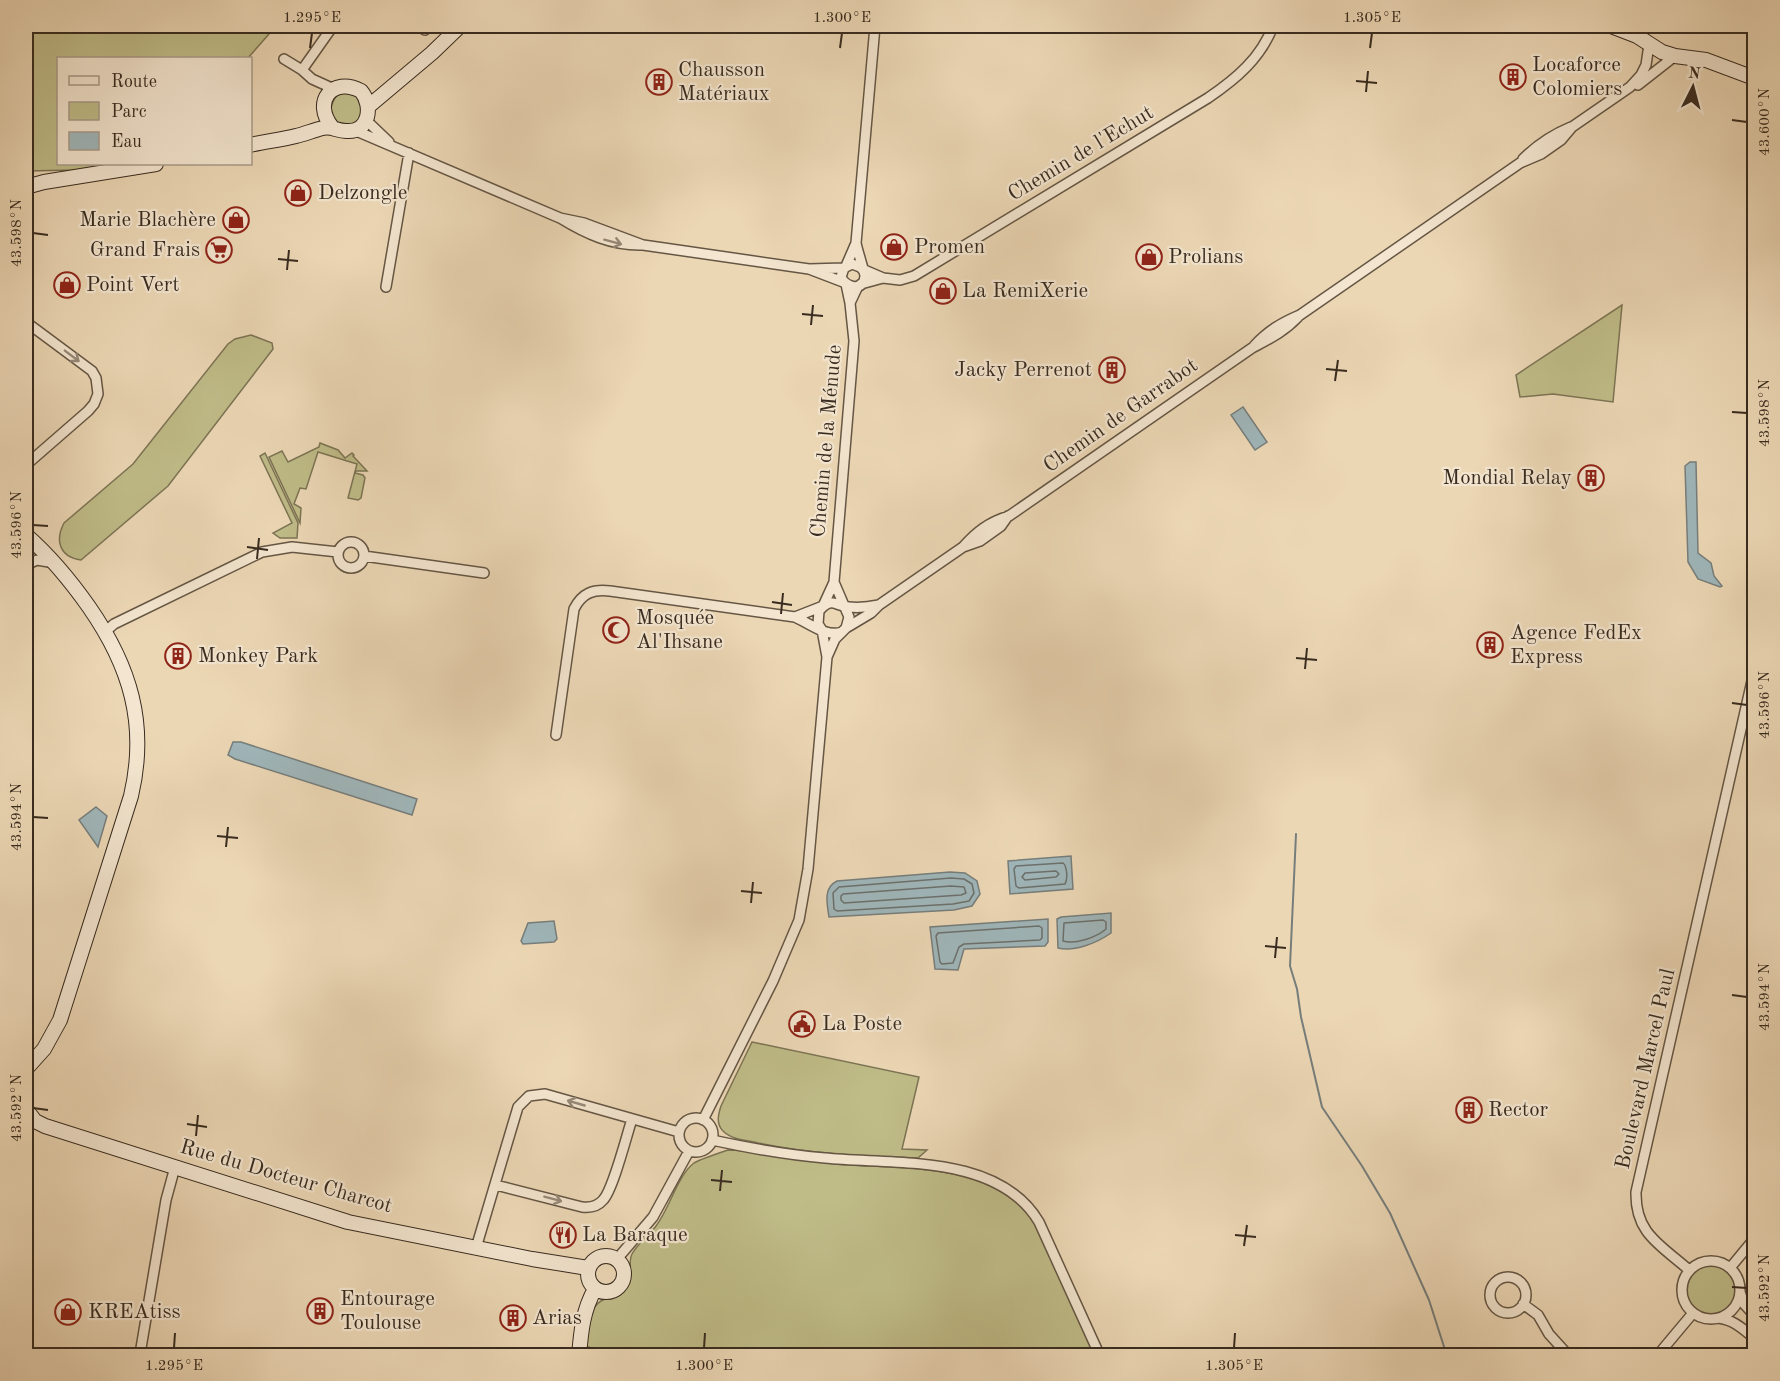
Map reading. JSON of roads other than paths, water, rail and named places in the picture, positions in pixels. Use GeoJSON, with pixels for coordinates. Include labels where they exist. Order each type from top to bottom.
{"type":"FeatureCollection","features":[{"type":"Feature","properties":{"kind":"street"},"geometry":{"type":"LineString","coordinates":[[302,70],[333,26]]}},
{"type":"Feature","properties":{"kind":"street"},"geometry":{"type":"LineString","coordinates":[[252,145],[332,127],[346,131],[362,126],[369,106],[460,26]]}},
{"type":"Feature","properties":{"kind":"street"},"geometry":{"type":"LineString","coordinates":[[850,303],[864,277],[856,243],[875,26]]}},
{"type":"Feature","properties":{"kind":"street","name":"Chemin de l'Echut"},"geometry":{"type":"LineString","coordinates":[[861,268],[883,278],[900,280],[914,276],[1230,83],[1247,67],[1274,26]]}},
{"type":"Feature","properties":{"kind":"street"},"geometry":{"type":"LineString","coordinates":[[1611,26],[1637,36],[1649,45],[1676,56],[1706,60],[1755,78]]}},
{"type":"Feature","properties":{"kind":"street","name":"Chemin de Garrabot"},"geometry":{"type":"LineString","coordinates":[[844,630],[963,548],[989,535],[1001,526],[1008,516],[1254,346],[1273,328],[1300,315],[1520,163],[1541,154],[1561,140],[1572,127],[1630,87],[1641,75],[1646,65],[1649,45]]}},
{"type":"Feature","properties":{"kind":"street","name":"Chemin de Garrabot"},"geometry":{"type":"LineString","coordinates":[[1630,87],[1639,85],[1676,56]]}},
{"type":"Feature","properties":{"kind":"street"},"geometry":{"type":"LineString","coordinates":[[284,59],[312,79],[328,99]]}},
{"type":"Feature","properties":{"kind":"street"},"geometry":{"type":"LineString","coordinates":[[361,91],[405,76]]}},
{"type":"Feature","properties":{"kind":"street"},"geometry":{"type":"LineString","coordinates":[[280,138],[318,117],[328,99],[345,86],[361,91],[369,106]]}},
{"type":"Feature","properties":{"kind":"street"},"geometry":{"type":"LineString","coordinates":[[328,99],[324,115],[332,127]]}},
{"type":"Feature","properties":{"kind":"street"},"geometry":{"type":"LineString","coordinates":[[366,120],[393,145]]}},
{"type":"Feature","properties":{"kind":"street"},"geometry":{"type":"LineString","coordinates":[[354,130],[560,218],[580,230],[607,241],[810,269],[845,267],[852,264],[861,268]]}},
{"type":"Feature","properties":{"kind":"street"},"geometry":{"type":"LineString","coordinates":[[386,286],[409,153]]}},
{"type":"Feature","properties":{"kind":"street"},"geometry":{"type":"LineString","coordinates":[[26,188],[44,182],[150,165]]}},
{"type":"Feature","properties":{"kind":"street"},"geometry":{"type":"LineString","coordinates":[[844,283],[841,277],[856,243]]}},
{"type":"Feature","properties":{"kind":"street"},"geometry":{"type":"LineString","coordinates":[[810,269],[851,287],[859,285]]}},
{"type":"Feature","properties":{"kind":"street","name":"Chemin de l'Echut"},"geometry":{"type":"LineString","coordinates":[[859,285],[883,278]]}},
{"type":"Feature","properties":{"kind":"street","name":"Chemin de la Ménude"},"geometry":{"type":"LineString","coordinates":[[823,606],[834,582],[854,341],[850,303],[844,283]]}},
{"type":"Feature","properties":{"kind":"street"},"geometry":{"type":"LineString","coordinates":[[26,322],[92,371],[98,387],[94,404],[88,411],[26,465]]}},
{"type":"Feature","properties":{"kind":"street"},"geometry":{"type":"LineString","coordinates":[[26,535],[71,582],[106,631],[123,668],[135,705],[139,746],[135,779],[60,1020],[50,1041],[27,1070]]}},
{"type":"Feature","properties":{"kind":"street"},"geometry":{"type":"LineString","coordinates":[[353,542],[362,548],[364,556],[360,563],[349,567],[339,560],[338,552],[345,543],[353,542]]}},
{"type":"Feature","properties":{"kind":"street"},"geometry":{"type":"LineString","coordinates":[[106,631],[114,624],[262,552],[292,547],[338,552]]}},
{"type":"Feature","properties":{"kind":"street"},"geometry":{"type":"LineString","coordinates":[[364,556],[484,573]]}},
{"type":"Feature","properties":{"kind":"street"},"geometry":{"type":"LineString","coordinates":[[26,565],[37,560],[55,563]]}},
{"type":"Feature","properties":{"kind":"street","name":"Chemin de la Ménude"},"geometry":{"type":"LineString","coordinates":[[834,582],[844,607]]}},
{"type":"Feature","properties":{"kind":"street"},"geometry":{"type":"LineString","coordinates":[[556,735],[574,609],[579,600],[588,592],[610,591],[795,617],[831,634],[844,630]]}},
{"type":"Feature","properties":{"kind":"street"},"geometry":{"type":"LineString","coordinates":[[795,617],[835,602],[844,607],[879,605]]}},
{"type":"Feature","properties":{"kind":"street"},"geometry":{"type":"LineString","coordinates":[[703,1120],[785,955],[799,920],[805,893],[827,657],[822,630],[817,618],[823,606]]}},
{"type":"Feature","properties":{"kind":"street"},"geometry":{"type":"LineString","coordinates":[[827,657],[835,639],[844,630],[849,617],[844,607]]}},
{"type":"Feature","properties":{"kind":"street","name":"Boulevard Marcel Paul"},"geometry":{"type":"LineString","coordinates":[[1689,1270],[1644,1229],[1635,1208],[1636,1192],[1755,672]]}},
{"type":"Feature","properties":{"kind":"street"},"geometry":{"type":"LineString","coordinates":[[476,1248],[518,1107],[529,1096],[545,1094],[679,1132]]}},
{"type":"Feature","properties":{"kind":"street","name":"Rue du Docteur Charcot"},"geometry":{"type":"LineString","coordinates":[[26,1110],[35,1121],[45,1126],[348,1222],[588,1268]]}},
{"type":"Feature","properties":{"kind":"street"},"geometry":{"type":"LineString","coordinates":[[496,1185],[582,1207],[599,1204],[608,1192],[632,1119]]}},
{"type":"Feature","properties":{"kind":"street"},"geometry":{"type":"LineString","coordinates":[[688,1120],[703,1120],[712,1131],[712,1140],[706,1149],[689,1151],[680,1141],[679,1132],[688,1120]]}},
{"type":"Feature","properties":{"kind":"street","name":"Rue du Docteur Charcot"},"geometry":{"type":"LineString","coordinates":[[26,1127],[45,1126]]}},
{"type":"Feature","properties":{"kind":"street"},"geometry":{"type":"LineString","coordinates":[[712,1140],[806,1157],[940,1166],[982,1177],[1003,1186],[1031,1210],[1039,1222],[1100,1356]]}},
{"type":"Feature","properties":{"kind":"street"},"geometry":{"type":"LineString","coordinates":[[617,1259],[653,1217],[689,1151]]}},
{"type":"Feature","properties":{"kind":"street"},"geometry":{"type":"LineString","coordinates":[[140,1354],[166,1200],[175,1167]]}},
{"type":"Feature","properties":{"kind":"street"},"geometry":{"type":"LineString","coordinates":[[1730,1268],[1755,1239]]}},
{"type":"Feature","properties":{"kind":"street"},"geometry":{"type":"LineString","coordinates":[[609,1255],[617,1259],[624,1273],[623,1281],[618,1288],[603,1292],[595,1289],[587,1276],[588,1268],[593,1260],[609,1255]]}},
{"type":"Feature","properties":{"kind":"street"},"geometry":{"type":"LineString","coordinates":[[1755,1315],[1744,1304],[1739,1283],[1730,1268],[1713,1261],[1705,1261],[1689,1270],[1684,1278],[1683,1297],[1693,1312],[1709,1318],[1729,1319],[1755,1338]]}},
{"type":"Feature","properties":{"kind":"street"},"geometry":{"type":"LineString","coordinates":[[579,1356],[583,1317],[595,1289]]}},
{"type":"Feature","properties":{"kind":"street"},"geometry":{"type":"LineString","coordinates":[[1718,1318],[1733,1308],[1740,1292]]}},
{"type":"Feature","properties":{"kind":"street"},"geometry":{"type":"LineString","coordinates":[[1523,1304],[1538,1315],[1549,1334],[1569,1356]]}},
{"type":"Feature","properties":{"kind":"street"},"geometry":{"type":"LineString","coordinates":[[1657,1356],[1693,1312]]}},
{"type":"Feature","properties":{"kind":"water"},"geometry":{"type":"Polygon","coordinates":[[[1243,407],[1267,442],[1255,450],[1231,415],[1243,407]]]}},
{"type":"Feature","properties":{"kind":"water"},"geometry":{"type":"Polygon","coordinates":[[[1690,462],[1696,462],[1698,553],[1711,563],[1714,576],[1722,586],[1720,587],[1698,579],[1688,562],[1685,466],[1690,462]]]}},
{"type":"Feature","properties":{"kind":"water"},"geometry":{"type":"Polygon","coordinates":[[[233,742],[241,742],[417,799],[412,815],[235,759],[228,755],[233,742]]]}},
{"type":"Feature","properties":{"kind":"water"},"geometry":{"type":"Polygon","coordinates":[[[96,807],[107,816],[98,847],[79,820],[96,807]]]}},
{"type":"Feature","properties":{"kind":"water"},"geometry":{"type":"Polygon","coordinates":[[[1071,856],[1073,889],[1010,894],[1008,861],[1071,856]]]}},
{"type":"Feature","properties":{"kind":"water"},"geometry":{"type":"Polygon","coordinates":[[[950,872],[965,873],[977,881],[980,894],[972,906],[954,910],[829,917],[828,892],[837,881],[950,872]]]}},
{"type":"Feature","properties":{"kind":"water"},"geometry":{"type":"Polygon","coordinates":[[[1111,913],[1111,933],[1085,946],[1071,949],[1058,948],[1057,919],[1111,913]]]}},
{"type":"Feature","properties":{"kind":"water"},"geometry":{"type":"Polygon","coordinates":[[[1048,919],[1048,942],[1045,946],[964,949],[958,970],[935,969],[930,927],[1048,919]]]}},
{"type":"Feature","properties":{"kind":"water"},"geometry":{"type":"Polygon","coordinates":[[[554,921],[557,939],[554,942],[523,944],[521,941],[528,923],[554,921]]]}},
{"type":"Feature","properties":{"kind":"waterway"},"geometry":{"type":"LineString","coordinates":[[1296,834],[1290,966],[1322,1107],[1362,1166],[1390,1213],[1429,1300],[1447,1356]]}},
{"type":"Feature","properties":{"kind":"place","name":"Locaforce Colomiers"},"geometry":{"type":"Point","coordinates":[1513,77]}},
{"type":"Feature","properties":{"kind":"place","name":"Chausson Matériaux"},"geometry":{"type":"Point","coordinates":[659,82]}},
{"type":"Feature","properties":{"kind":"place","name":"Delzongle"},"geometry":{"type":"Point","coordinates":[298,193]}},
{"type":"Feature","properties":{"kind":"place","name":"Marie Blachère"},"geometry":{"type":"Point","coordinates":[236,220]}},
{"type":"Feature","properties":{"kind":"place","name":"Promen"},"geometry":{"type":"Point","coordinates":[894,247]}},
{"type":"Feature","properties":{"kind":"place","name":"Grand Frais"},"geometry":{"type":"Point","coordinates":[219,250]}},
{"type":"Feature","properties":{"kind":"place","name":"Prolians"},"geometry":{"type":"Point","coordinates":[1149,257]}},
{"type":"Feature","properties":{"kind":"place","name":"Point Vert"},"geometry":{"type":"Point","coordinates":[67,285]}},
{"type":"Feature","properties":{"kind":"place","name":"La RemiXerie"},"geometry":{"type":"Point","coordinates":[943,291]}},
{"type":"Feature","properties":{"kind":"place","name":"Jacky Perrenot"},"geometry":{"type":"Point","coordinates":[1112,370]}},
{"type":"Feature","properties":{"kind":"place","name":"Mondial Relay"},"geometry":{"type":"Point","coordinates":[1591,478]}},
{"type":"Feature","properties":{"kind":"place","name":"Mosquée Al'Ihsane"},"geometry":{"type":"Point","coordinates":[616,630]}},
{"type":"Feature","properties":{"kind":"place","name":"Agence FedEx Express"},"geometry":{"type":"Point","coordinates":[1490,645]}},
{"type":"Feature","properties":{"kind":"place","name":"Monkey Park"},"geometry":{"type":"Point","coordinates":[178,656]}},
{"type":"Feature","properties":{"kind":"place","name":"La Poste"},"geometry":{"type":"Point","coordinates":[802,1024]}},
{"type":"Feature","properties":{"kind":"place","name":"Rector"},"geometry":{"type":"Point","coordinates":[1469,1110]}},
{"type":"Feature","properties":{"kind":"place","name":"La Baraque"},"geometry":{"type":"Point","coordinates":[563,1235]}},
{"type":"Feature","properties":{"kind":"place","name":"Entourage Toulouse"},"geometry":{"type":"Point","coordinates":[320,1311]}},
{"type":"Feature","properties":{"kind":"place","name":"KREAtiss"},"geometry":{"type":"Point","coordinates":[68,1312]}},
{"type":"Feature","properties":{"kind":"place","name":"Arias"},"geometry":{"type":"Point","coordinates":[513,1318]}}]}
